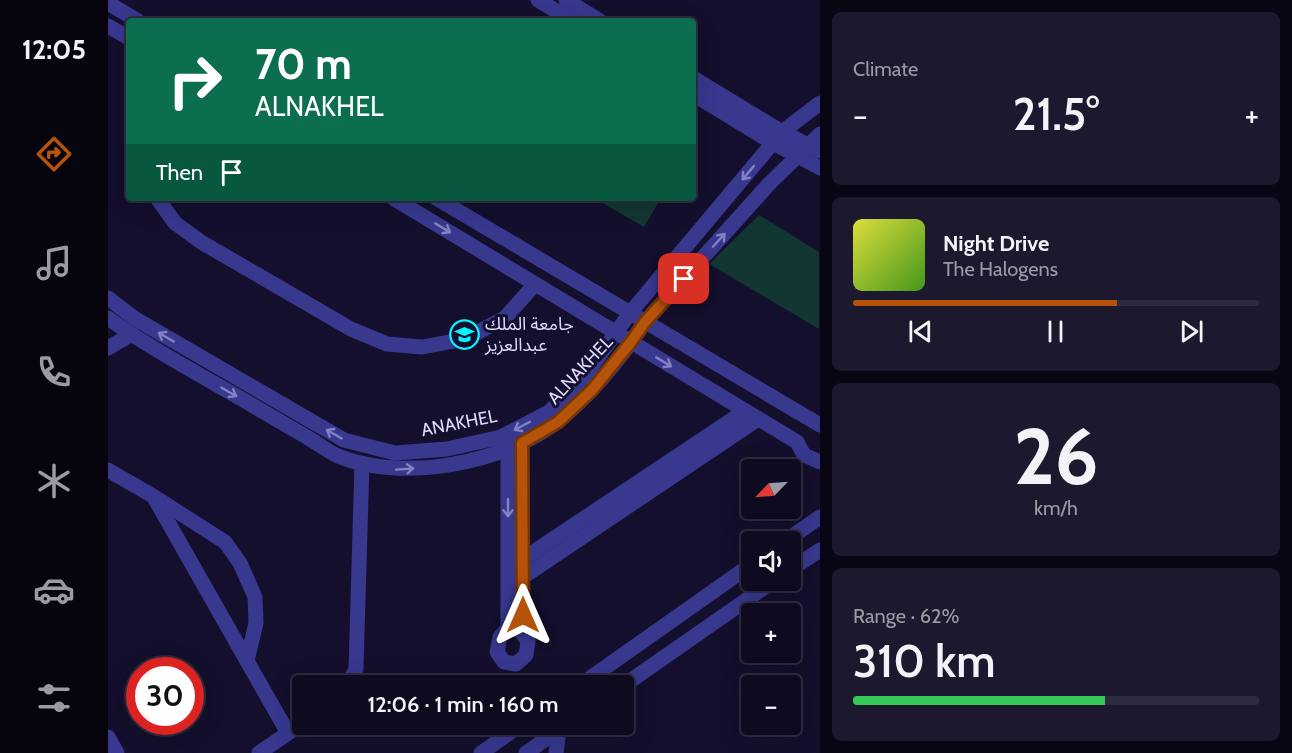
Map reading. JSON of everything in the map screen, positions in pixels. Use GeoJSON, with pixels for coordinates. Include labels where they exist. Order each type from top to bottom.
{"type":"FeatureCollection","features":[{"type":"Feature","properties":{"kind":"street"},"geometry":{"type":"LineString","coordinates":[[538,0],[568,18]]}},
{"type":"Feature","properties":{"kind":"street"},"geometry":{"type":"LineString","coordinates":[[566,0],[595,18]]}},
{"type":"Feature","properties":{"kind":"street"},"geometry":{"type":"LineString","coordinates":[[108,3],[133,18]]}},
{"type":"Feature","properties":{"kind":"street"},"geometry":{"type":"LineString","coordinates":[[108,26],[126,37]]}},
{"type":"Feature","properties":{"kind":"street"},"geometry":{"type":"LineString","coordinates":[[696,80],[778,138],[796,155],[819,168]]}},
{"type":"Feature","properties":{"kind":"street"},"geometry":{"type":"LineString","coordinates":[[696,96],[778,138],[816,143]]}},
{"type":"Feature","properties":{"kind":"street","name":"ANAKHEL"},"geometry":{"type":"LineString","coordinates":[[108,298],[134,318],[344,440],[395,453],[447,449],[501,437],[549,412],[585,376],[630,313],[778,138],[819,103]]}},
{"type":"Feature","properties":{"kind":"street","name":"ALNAKHEL"},"geometry":{"type":"LineString","coordinates":[[117,328],[338,456],[394,469],[452,466],[508,449],[558,422],[592,390],[645,322],[796,155],[816,143]]}},
{"type":"Feature","properties":{"kind":"street"},"geometry":{"type":"LineString","coordinates":[[159,201],[175,223],[201,242],[351,329],[387,344],[422,347],[465,339],[505,318],[535,284]]}},
{"type":"Feature","properties":{"kind":"street"},"geometry":{"type":"LineString","coordinates":[[398,201],[797,442],[804,455],[819,462]]}},
{"type":"Feature","properties":{"kind":"street"},"geometry":{"type":"LineString","coordinates":[[441,201],[819,425]]}},
{"type":"Feature","properties":{"kind":"street"},"geometry":{"type":"LineString","coordinates":[[108,348],[117,328]]}},
{"type":"Feature","properties":{"kind":"street"},"geometry":{"type":"LineString","coordinates":[[523,559],[751,415]]}},
{"type":"Feature","properties":{"kind":"street"},"geometry":{"type":"LineString","coordinates":[[523,577],[751,415]]}},
{"type":"Feature","properties":{"kind":"street"},"geometry":{"type":"LineString","coordinates":[[508,449],[508,628],[500,637],[496,652],[504,662],[516,664],[525,655],[528,641],[522,633],[522,443]]}},
{"type":"Feature","properties":{"kind":"street"},"geometry":{"type":"LineString","coordinates":[[353,675],[356,669],[362,463]]}},
{"type":"Feature","properties":{"kind":"street"},"geometry":{"type":"LineString","coordinates":[[108,470],[225,542],[240,563],[255,597],[256,623],[247,661]]}},
{"type":"Feature","properties":{"kind":"street"},"geometry":{"type":"LineString","coordinates":[[153,496],[288,733]]}},
{"type":"Feature","properties":{"kind":"street"},"geometry":{"type":"LineString","coordinates":[[799,531],[819,517]]}},
{"type":"Feature","properties":{"kind":"street"},"geometry":{"type":"LineString","coordinates":[[801,562],[819,550]]}},
{"type":"Feature","properties":{"kind":"street"},"geometry":{"type":"LineString","coordinates":[[595,675],[741,572]]}},
{"type":"Feature","properties":{"kind":"street"},"geometry":{"type":"LineString","coordinates":[[634,678],[759,591]]}},
{"type":"Feature","properties":{"kind":"street"},"geometry":{"type":"LineString","coordinates":[[259,753],[292,730]]}},
{"type":"Feature","properties":{"kind":"street"},"geometry":{"type":"LineString","coordinates":[[481,753],[506,735]]}},
{"type":"Feature","properties":{"kind":"street"},"geometry":{"type":"LineString","coordinates":[[526,753],[552,735]]}},
{"type":"Feature","properties":{"kind":"street"},"geometry":{"type":"LineString","coordinates":[[556,753],[561,735]]}},
{"type":"Feature","properties":{"kind":"street"},"geometry":{"type":"LineString","coordinates":[[108,737],[117,753]]}},
{"type":"Feature","properties":{"kind":"green space"},"geometry":{"type":"Polygon","coordinates":[[[599,201],[659,201],[644,227],[599,201]]]}},
{"type":"Feature","properties":{"kind":"green space"},"geometry":{"type":"Polygon","coordinates":[[[759,215],[819,252],[819,329],[709,264],[759,215]]]}},
{"type":"Feature","properties":{"kind":"place","name":"جامعة الملك عبدالعزيز"},"geometry":{"type":"Point","coordinates":[464,334]}},
{"type":"Feature","properties":{"kind":"route"},"geometry":{"type":"LineString","coordinates":[[523,615],[522,443],[558,422],[592,390],[645,322],[684,279]]}}]}
